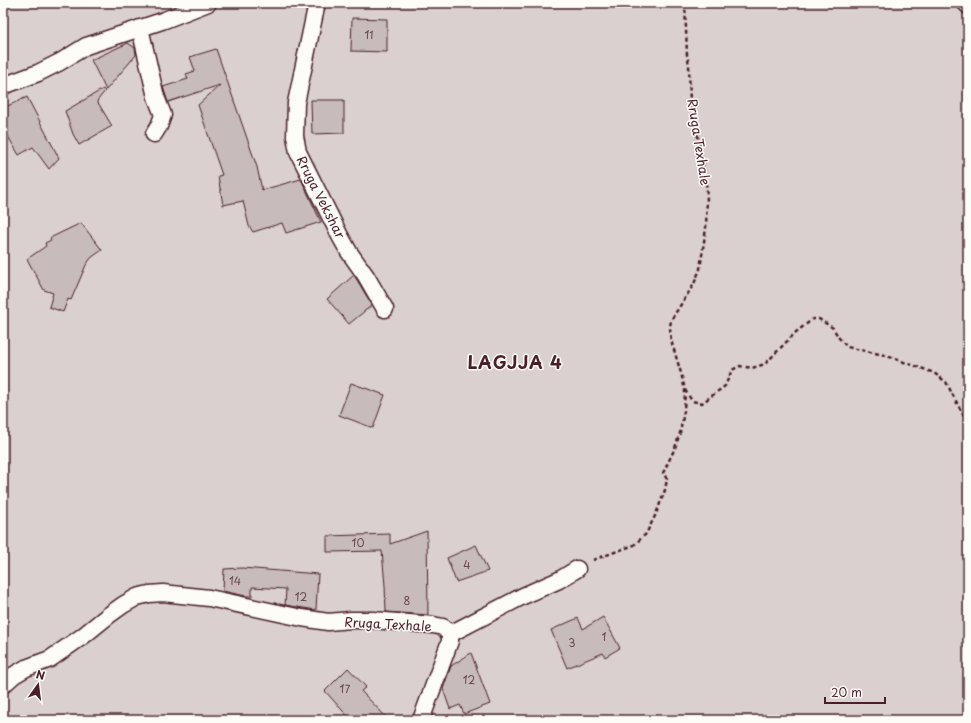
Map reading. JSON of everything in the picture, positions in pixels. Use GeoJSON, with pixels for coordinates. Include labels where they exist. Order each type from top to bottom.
{"type":"FeatureCollection","features":[{"type":"Feature","properties":{"kind":"street"},"geometry":{"type":"LineString","coordinates":[[3,86],[38,73],[86,46],[162,21],[208,3]]}},
{"type":"Feature","properties":{"kind":"street","name":"Rruga Vekshar"},"geometry":{"type":"LineString","coordinates":[[317,3],[296,103],[295,136],[298,152],[340,236],[385,309]]}},
{"type":"Feature","properties":{"kind":"street"},"geometry":{"type":"LineString","coordinates":[[140,28],[156,97],[163,115],[154,134]]}},
{"type":"Feature","properties":{"kind":"street","name":"Rruga Texhale"},"geometry":{"type":"LineString","coordinates":[[3,685],[14,675],[26,668],[50,659],[123,605],[137,597],[149,594],[163,593],[209,598],[302,618],[328,622],[372,620],[433,625],[442,627],[450,634],[522,596],[559,580],[577,569]]}},
{"type":"Feature","properties":{"kind":"street"},"geometry":{"type":"LineString","coordinates":[[421,720],[450,641],[450,634]]}},
{"type":"Feature","properties":{"kind":"lane"},"geometry":{"type":"LineString","coordinates":[[960,3],[968,11]]}},
{"type":"Feature","properties":{"kind":"path","name":"Rruga Texhale"},"geometry":{"type":"LineString","coordinates":[[577,569],[589,562],[634,545],[646,534],[656,514],[665,490],[667,479],[663,472],[675,448],[683,422],[685,390],[682,373],[670,340],[670,327],[672,320],[694,284],[700,268],[706,228],[707,194],[704,165],[695,121],[690,105],[685,3]]}},
{"type":"Feature","properties":{"kind":"path"},"geometry":{"type":"LineString","coordinates":[[685,390],[692,401],[702,403],[725,386],[732,370],[740,366],[752,368],[765,364],[796,332],[813,319],[819,319],[833,328],[839,338],[848,347],[884,356],[921,368],[942,378],[946,382],[968,424]]}},
{"type":"Feature","properties":{"kind":"shaded area"},"geometry":{"type":"Polygon","coordinates":[[[3,3],[968,3],[968,720],[3,720],[3,3]]]}},
{"type":"Feature","properties":{"kind":"building"},"geometry":{"type":"Polygon","coordinates":[[[352,18],[387,19],[387,52],[351,51],[352,18]]]}},
{"type":"Feature","properties":{"kind":"building"},"geometry":{"type":"Polygon","coordinates":[[[128,43],[135,48],[136,55],[106,90],[91,60],[128,43]]]}},
{"type":"Feature","properties":{"kind":"building"},"geometry":{"type":"Polygon","coordinates":[[[216,49],[257,167],[262,190],[301,179],[321,222],[286,233],[282,223],[253,232],[249,226],[243,201],[223,205],[218,176],[222,175],[198,105],[220,85],[168,102],[163,87],[188,79],[186,74],[195,71],[190,57],[216,49]]]}},
{"type":"Feature","properties":{"kind":"building"},"geometry":{"type":"Polygon","coordinates":[[[103,89],[105,91],[97,101],[112,126],[79,145],[73,134],[65,111],[103,89]]]}},
{"type":"Feature","properties":{"kind":"building"},"geometry":{"type":"Polygon","coordinates":[[[27,97],[59,158],[49,169],[33,147],[19,155],[3,128],[3,108],[27,97]]]}},
{"type":"Feature","properties":{"kind":"building"},"geometry":{"type":"Polygon","coordinates":[[[311,100],[344,100],[344,133],[312,134],[311,100]]]}},
{"type":"Feature","properties":{"kind":"building"},"geometry":{"type":"Polygon","coordinates":[[[81,223],[102,250],[91,258],[86,265],[71,300],[68,299],[63,312],[49,307],[53,293],[44,290],[27,259],[46,246],[45,243],[51,240],[50,238],[81,223]]]}},
{"type":"Feature","properties":{"kind":"building"},"geometry":{"type":"Polygon","coordinates":[[[354,275],[372,305],[349,324],[327,299],[354,275]]]}},
{"type":"Feature","properties":{"kind":"building"},"geometry":{"type":"Polygon","coordinates":[[[351,383],[385,395],[373,428],[339,415],[351,383]]]}},
{"type":"Feature","properties":{"kind":"building"},"geometry":{"type":"Polygon","coordinates":[[[427,531],[428,615],[386,612],[382,551],[327,552],[327,536],[390,534],[390,544],[427,531]]]}},
{"type":"Feature","properties":{"kind":"building"},"geometry":{"type":"Polygon","coordinates":[[[476,545],[488,571],[456,582],[447,558],[476,545]]]}},
{"type":"Feature","properties":{"kind":"building"},"geometry":{"type":"Polygon","coordinates":[[[242,568],[318,574],[316,610],[285,605],[286,589],[252,587],[252,596],[223,591],[224,569],[242,568]]]}},
{"type":"Feature","properties":{"kind":"building"},"geometry":{"type":"Polygon","coordinates":[[[603,617],[620,648],[605,657],[603,653],[567,668],[551,630],[578,618],[583,629],[603,617]]]}},
{"type":"Feature","properties":{"kind":"building"},"geometry":{"type":"Polygon","coordinates":[[[471,653],[490,704],[464,714],[460,705],[450,709],[443,689],[451,666],[471,653]]]}},
{"type":"Feature","properties":{"kind":"building"},"geometry":{"type":"Polygon","coordinates":[[[348,668],[366,687],[361,691],[389,720],[351,720],[325,691],[348,668]]]}},
{"type":"Feature","properties":{"kind":"district","name":"LAGJJA 4"},"geometry":{"type":"Point","coordinates":[515,363]}}]}
